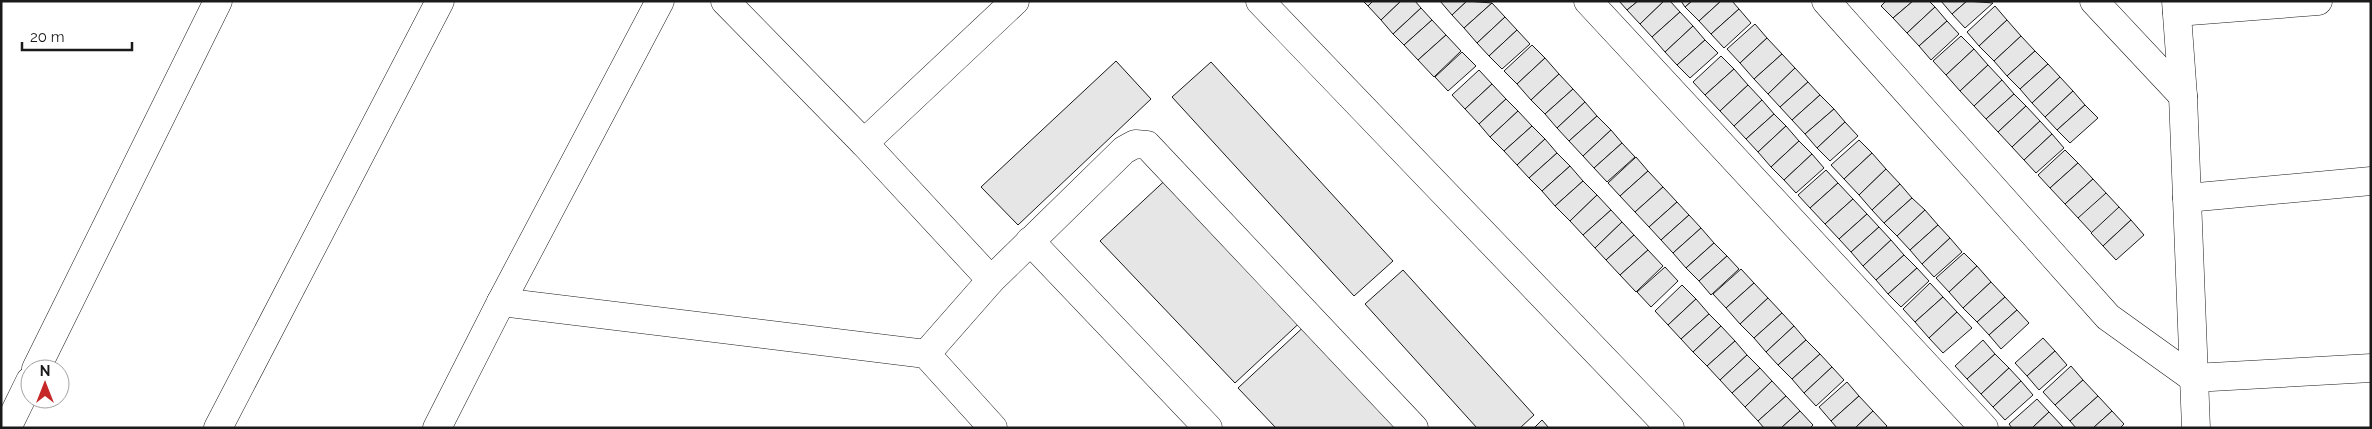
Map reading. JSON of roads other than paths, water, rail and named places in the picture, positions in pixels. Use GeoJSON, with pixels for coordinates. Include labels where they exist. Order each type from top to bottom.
{"type":"FeatureCollection","features":[{"type":"Feature","properties":{"kind":"street"},"geometry":{"type":"LineString","coordinates":[[41,359],[218,1]]}},
{"type":"Feature","properties":{"kind":"street"},"geometry":{"type":"LineString","coordinates":[[218,428],[440,1]]}},
{"type":"Feature","properties":{"kind":"street"},"geometry":{"type":"LineString","coordinates":[[437,428],[501,302],[660,1]]}},
{"type":"Feature","properties":{"kind":"street"},"geometry":{"type":"LineString","coordinates":[[725,1],[864,144],[992,280]]}},
{"type":"Feature","properties":{"kind":"street"},"geometry":{"type":"LineString","coordinates":[[1260,1],[1670,428]]}},
{"type":"Feature","properties":{"kind":"street"},"geometry":{"type":"LineString","coordinates":[[1588,1],[1984,428]]}},
{"type":"Feature","properties":{"kind":"street"},"geometry":{"type":"LineString","coordinates":[[1826,1],[2108,317],[2193,378],[2371,368]]}},
{"type":"Feature","properties":{"kind":"street"},"geometry":{"type":"LineString","coordinates":[[2094,1],[2183,96]]}},
{"type":"Feature","properties":{"kind":"street"},"geometry":{"type":"LineString","coordinates":[[2196,428],[2183,96],[2176,6],[2318,1]]}},
{"type":"Feature","properties":{"kind":"street"},"geometry":{"type":"LineString","coordinates":[[864,144],[1013,2]]}},
{"type":"Feature","properties":{"kind":"street"},"geometry":{"type":"LineString","coordinates":[[926,354],[992,280],[1124,150],[1135,144],[1147,145],[1414,428]]}},
{"type":"Feature","properties":{"kind":"street"},"geometry":{"type":"LineString","coordinates":[[2187,198],[2371,182]]}},
{"type":"Feature","properties":{"kind":"street"},"geometry":{"type":"LineString","coordinates":[[1030,241],[1208,428]]}},
{"type":"Feature","properties":{"kind":"street"},"geometry":{"type":"LineString","coordinates":[[501,302],[926,354],[993,428]]}},
{"type":"Feature","properties":{"kind":"street"},"geometry":{"type":"LineString","coordinates":[[7,428],[20,401]]}}]}
